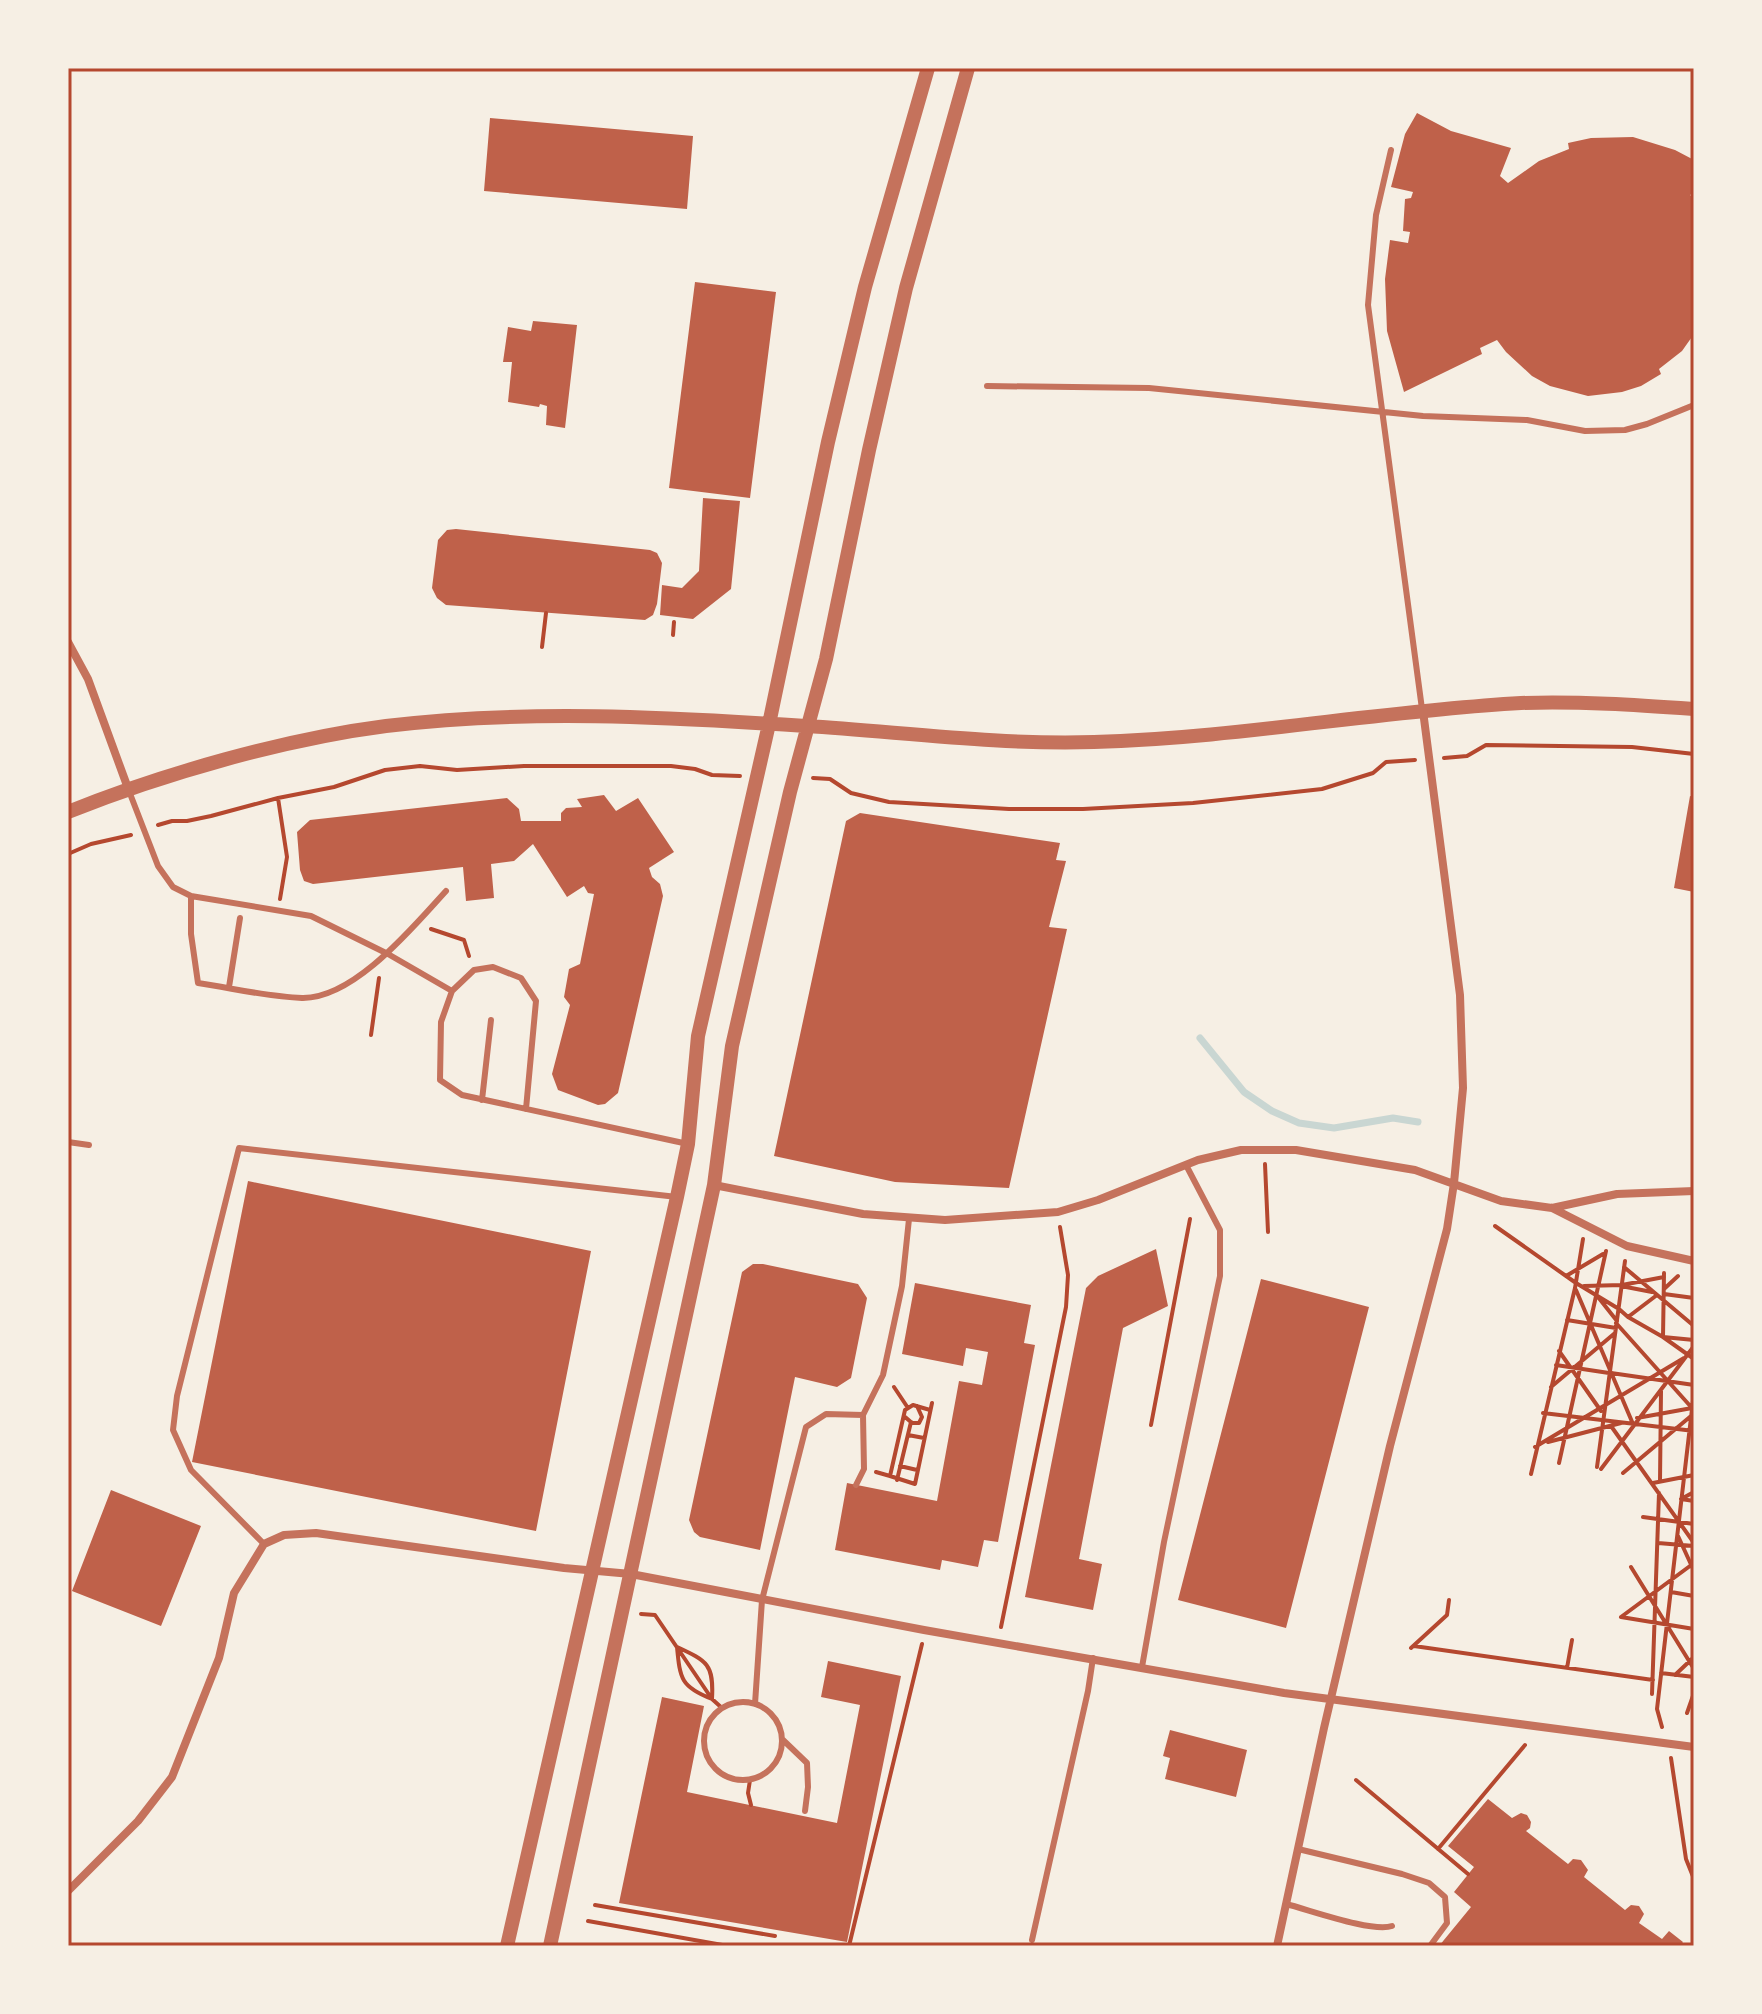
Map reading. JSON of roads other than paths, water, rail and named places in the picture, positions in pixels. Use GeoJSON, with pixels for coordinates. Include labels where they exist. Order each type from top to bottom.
{"type":"FeatureCollection","features":[{"type":"Feature","properties":{"kind":"street"},"geometry":{"type":"LineString","coordinates":[[507,1946],[677,1197],[688,1144],[698,1036],[769,724],[828,442],[865,287],[928,68]]}},
{"type":"Feature","properties":{"kind":"street"},"geometry":{"type":"LineString","coordinates":[[550,1946],[714,1185],[732,1046],[790,792],[826,659],[906,288],[968,68]]}},
{"type":"Feature","properties":{"kind":"street"},"geometry":{"type":"LineString","coordinates":[[68,642],[88,679],[129,791]]}},
{"type":"Feature","properties":{"kind":"street"},"geometry":{"type":"LineString","coordinates":[[68,812],[179,774],[267,750],[385,726],[546,716],[629,717],[808,726],[998,742],[1096,742],[1536,703],[1694,709]]}},
{"type":"Feature","properties":{"kind":"street"},"geometry":{"type":"LineString","coordinates":[[1280,1945],[1286,1904],[1331,1700],[1390,1446],[1447,1229],[1454,1183],[1463,1088],[1460,995],[1423,711]]}},
{"type":"Feature","properties":{"kind":"street"},"geometry":{"type":"LineString","coordinates":[[714,1185],[863,1214],[945,1220],[1058,1212],[1098,1200],[1186,1165],[1241,1150],[1296,1150],[1415,1170],[1501,1201],[1552,1208],[1627,1246],[1694,1261]]}},
{"type":"Feature","properties":{"kind":"street"},"geometry":{"type":"LineString","coordinates":[[1552,1208],[1617,1194],[1694,1191]]}},
{"type":"Feature","properties":{"kind":"street"},"geometry":{"type":"LineString","coordinates":[[68,1891],[138,1821],[172,1777],[219,1658],[234,1593],[264,1544],[284,1535],[316,1533],[564,1568],[631,1574],[924,1630],[1331,1700],[1694,1747]]}},
{"type":"Feature","properties":{"kind":"lane"},"geometry":{"type":"LineString","coordinates":[[1391,150],[1376,215],[1368,305],[1423,711]]}},
{"type":"Feature","properties":{"kind":"lane"},"geometry":{"type":"LineString","coordinates":[[987,386],[1149,388],[1460,419],[1527,420],[1560,428],[1604,431],[1647,424],[1694,405]]}},
{"type":"Feature","properties":{"kind":"lane"},"geometry":{"type":"LineString","coordinates":[[129,791],[158,866],[173,887],[191,896],[311,916],[388,954],[452,991]]}},
{"type":"Feature","properties":{"kind":"lane"},"geometry":{"type":"LineString","coordinates":[[191,896],[191,934],[198,983],[302,998],[328,995],[388,954],[446,891]]}},
{"type":"Feature","properties":{"kind":"lane"},"geometry":{"type":"LineString","coordinates":[[229,987],[240,918]]}},
{"type":"Feature","properties":{"kind":"lane"},"geometry":{"type":"LineString","coordinates":[[526,1109],[536,1001],[521,978],[493,967],[474,970],[452,991],[441,1022],[440,1080],[462,1095],[482,1100],[688,1144]]}},
{"type":"Feature","properties":{"kind":"lane"},"geometry":{"type":"LineString","coordinates":[[482,1100],[491,1020]]}},
{"type":"Feature","properties":{"kind":"lane"},"geometry":{"type":"LineString","coordinates":[[68,1142],[89,1145]]}},
{"type":"Feature","properties":{"kind":"lane"},"geometry":{"type":"LineString","coordinates":[[264,1544],[191,1470],[173,1430],[177,1396],[239,1148],[677,1197]]}},
{"type":"Feature","properties":{"kind":"lane"},"geometry":{"type":"LineString","coordinates":[[1142,1667],[1164,1542],[1220,1276],[1220,1230],[1186,1165]]}},
{"type":"Feature","properties":{"kind":"lane"},"geometry":{"type":"LineString","coordinates":[[856,1485],[864,1469],[863,1415],[883,1375],[902,1286],[909,1219]]}},
{"type":"Feature","properties":{"kind":"lane"},"geometry":{"type":"LineString","coordinates":[[755,1704],[762,1600],[806,1427],[826,1414],[863,1415]]}},
{"type":"Feature","properties":{"kind":"lane"},"geometry":{"type":"LineString","coordinates":[[1032,1940],[1093,1658]]}},
{"type":"Feature","properties":{"kind":"lane"},"geometry":{"type":"LineString","coordinates":[[744,1702],[755,1704],[768,1712],[778,1725],[782,1739],[779,1755],[773,1767],[750,1780],[724,1776],[706,1756],[705,1729],[722,1708],[744,1702]]}},
{"type":"Feature","properties":{"kind":"lane"},"geometry":{"type":"LineString","coordinates":[[782,1739],[807,1763],[805,1811]]}},
{"type":"Feature","properties":{"kind":"lane"},"geometry":{"type":"LineString","coordinates":[[1298,1849],[1429,1883],[1445,1897],[1447,1923],[1430,1946]]}},
{"type":"Feature","properties":{"kind":"lane"},"geometry":{"type":"LineString","coordinates":[[1286,1904],[1384,1929],[1392,1926]]}},
{"type":"Feature","properties":{"kind":"waterway"},"geometry":{"type":"LineString","coordinates":[[1200,1038],[1244,1092],[1272,1111],[1299,1123],[1334,1128],[1393,1118],[1418,1122]]}}]}
